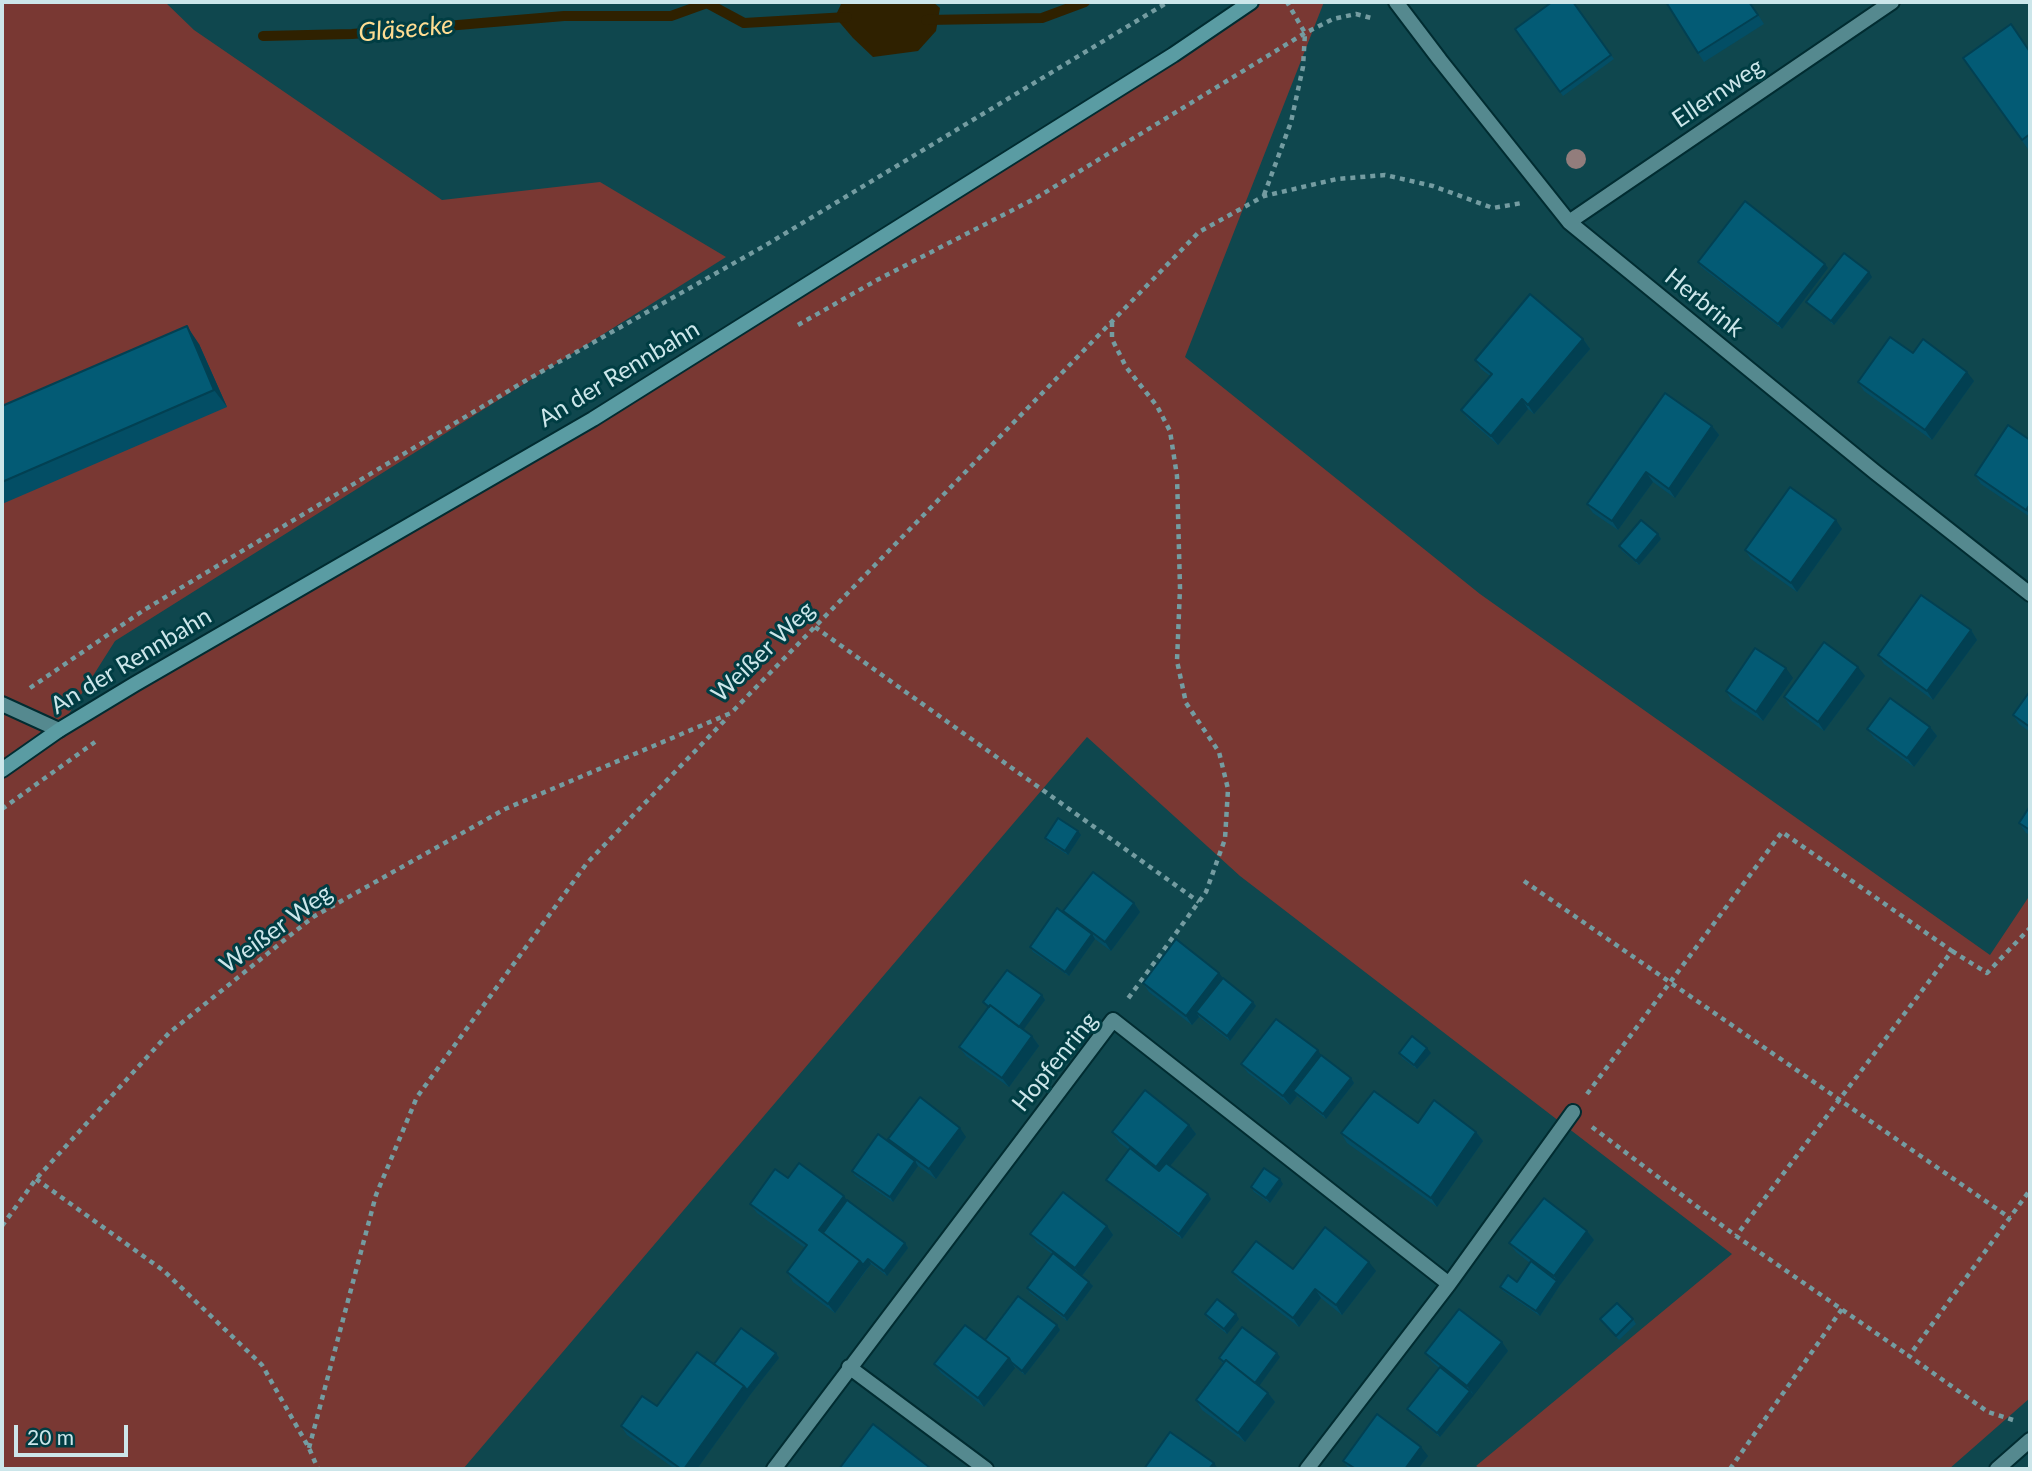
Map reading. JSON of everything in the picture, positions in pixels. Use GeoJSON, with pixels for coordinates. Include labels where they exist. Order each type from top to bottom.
{"type":"FeatureCollection","features":[{"type":"Feature","properties":{"kind":"main road","name":"An der Rennbahn"},"geometry":{"type":"LineString","coordinates":[[2,770],[59,730],[593,419],[1173,55],[1251,2]]}},
{"type":"Feature","properties":{"kind":"street","name":"Herbrink"},"geometry":{"type":"LineString","coordinates":[[1396,2],[1569,222],[1875,472],[2030,594]]}},
{"type":"Feature","properties":{"kind":"street","name":"Ellernweg"},"geometry":{"type":"LineString","coordinates":[[1569,222],[1892,2]]}},
{"type":"Feature","properties":{"kind":"street"},"geometry":{"type":"LineString","coordinates":[[3,704],[59,730]]}},
{"type":"Feature","properties":{"kind":"street","name":"Hopfenring"},"geometry":{"type":"LineString","coordinates":[[774,1469],[1113,1020],[1449,1284]]}},
{"type":"Feature","properties":{"kind":"street"},"geometry":{"type":"LineString","coordinates":[[1307,1469],[1449,1284],[1573,1112]]}},
{"type":"Feature","properties":{"kind":"street"},"geometry":{"type":"LineString","coordinates":[[849,1367],[986,1469]]}},
{"type":"Feature","properties":{"kind":"street"},"geometry":{"type":"LineString","coordinates":[[1997,1469],[2030,1440]]}},
{"type":"Feature","properties":{"kind":"path"},"geometry":{"type":"LineString","coordinates":[[3,704],[144,610],[525,381],[766,245],[1168,2]]}},
{"type":"Feature","properties":{"kind":"path"},"geometry":{"type":"LineString","coordinates":[[1264,196],[1291,122],[1303,67],[1305,33],[1287,2]]}},
{"type":"Feature","properties":{"kind":"path"},"geometry":{"type":"LineString","coordinates":[[1305,33],[1333,19],[1356,15],[1378,20]]}},
{"type":"Feature","properties":{"kind":"path","name":"Weißer Weg"},"geometry":{"type":"LineString","coordinates":[[2,1226],[36,1179],[169,1033],[313,918],[505,809],[731,713],[1199,232],[1264,196],[1338,179],[1385,175],[1433,186],[1493,208],[1517,204],[1545,192]]}},
{"type":"Feature","properties":{"kind":"path"},"geometry":{"type":"LineString","coordinates":[[1112,321],[1112,339],[1126,367],[1157,406],[1170,431],[1177,476],[1180,587],[1177,661],[1186,703],[1219,752],[1228,789],[1225,839],[1206,892],[1113,1020]]}},
{"type":"Feature","properties":{"kind":"path"},"geometry":{"type":"LineString","coordinates":[[815,627],[1199,902]]}},
{"type":"Feature","properties":{"kind":"path"},"geometry":{"type":"LineString","coordinates":[[309,1448],[376,1195],[417,1097],[587,863],[731,713]]}},
{"type":"Feature","properties":{"kind":"path"},"geometry":{"type":"LineString","coordinates":[[2020,1423],[1988,1412],[1736,1236],[1573,1112],[1782,832],[1987,974],[2030,928]]}},
{"type":"Feature","properties":{"kind":"path"},"geometry":{"type":"LineString","coordinates":[[1524,881],[2010,1217]]}},
{"type":"Feature","properties":{"kind":"path"},"geometry":{"type":"LineString","coordinates":[[1736,1236],[1952,951]]}},
{"type":"Feature","properties":{"kind":"path"},"geometry":{"type":"LineString","coordinates":[[36,1179],[164,1271],[262,1365],[318,1469]]}},
{"type":"Feature","properties":{"kind":"path"},"geometry":{"type":"LineString","coordinates":[[1909,1356],[2030,1190]]}},
{"type":"Feature","properties":{"kind":"path"},"geometry":{"type":"LineString","coordinates":[[1730,1469],[1842,1310]]}},
{"type":"Feature","properties":{"kind":"shaded area"},"geometry":{"type":"Polygon","coordinates":[[[2,2],[165,2],[194,30],[442,200],[600,182],[726,257],[115,641],[60,728],[593,419],[1245,2],[1324,2],[1185,357],[1480,594],[1990,955],[2030,895],[2030,1398],[1949,1469],[1481,1469],[1476,1466],[1732,1254],[1240,876],[1087,737],[463,1469],[2,1469],[2,2]]]}},
{"type":"Feature","properties":{"kind":"shaded area"},"geometry":{"type":"Polygon","coordinates":[[[842,2],[933,2],[940,8],[936,31],[918,51],[873,57],[835,17],[842,2]]]}},
{"type":"Feature","properties":{"kind":"building"},"geometry":{"type":"Polygon","coordinates":[[[1552,2],[1573,2],[1611,55],[1560,92],[1515,29],[1552,2]]]}},
{"type":"Feature","properties":{"kind":"building"},"geometry":{"type":"Polygon","coordinates":[[[1666,2],[1749,2],[1758,15],[1698,53],[1666,2]]]}},
{"type":"Feature","properties":{"kind":"building"},"geometry":{"type":"Polygon","coordinates":[[[2011,24],[2030,52],[2030,134],[2022,140],[1963,58],[2011,24]]]}},
{"type":"Feature","properties":{"kind":"building"},"geometry":{"type":"Polygon","coordinates":[[[1745,201],[1825,264],[1778,324],[1698,262],[1745,201]]]}},
{"type":"Feature","properties":{"kind":"building"},"geometry":{"type":"Polygon","coordinates":[[[1844,253],[1869,272],[1831,321],[1806,302],[1844,253]]]}},
{"type":"Feature","properties":{"kind":"building"},"geometry":{"type":"Polygon","coordinates":[[[1530,294],[1583,339],[1528,405],[1522,399],[1491,436],[1461,410],[1492,374],[1475,360],[1530,294]]]}},
{"type":"Feature","properties":{"kind":"building"},"geometry":{"type":"Polygon","coordinates":[[[187,326],[214,390],[2,482],[2,406],[187,326]]]}},
{"type":"Feature","properties":{"kind":"building"},"geometry":{"type":"Polygon","coordinates":[[[1890,337],[1913,353],[1923,339],[1967,372],[1925,430],[1858,382],[1890,337]]]}},
{"type":"Feature","properties":{"kind":"building"},"geometry":{"type":"Polygon","coordinates":[[[1665,393],[1712,426],[1669,489],[1646,472],[1612,521],[1587,504],[1665,393]]]}},
{"type":"Feature","properties":{"kind":"building"},"geometry":{"type":"Polygon","coordinates":[[[2008,425],[2030,440],[2030,504],[2026,510],[1975,475],[2008,425]]]}},
{"type":"Feature","properties":{"kind":"building"},"geometry":{"type":"Polygon","coordinates":[[[1790,487],[1836,520],[1791,583],[1745,550],[1790,487]]]}},
{"type":"Feature","properties":{"kind":"building"},"geometry":{"type":"Polygon","coordinates":[[[1641,520],[1658,534],[1636,561],[1619,546],[1641,520]]]}},
{"type":"Feature","properties":{"kind":"building"},"geometry":{"type":"Polygon","coordinates":[[[1921,595],[1971,630],[1927,691],[1878,655],[1921,595]]]}},
{"type":"Feature","properties":{"kind":"building"},"geometry":{"type":"Polygon","coordinates":[[[1824,642],[1858,667],[1818,722],[1784,697],[1824,642]]]}},
{"type":"Feature","properties":{"kind":"building"},"geometry":{"type":"Polygon","coordinates":[[[1755,648],[1786,668],[1756,712],[1726,691],[1755,648]]]}},
{"type":"Feature","properties":{"kind":"building"},"geometry":{"type":"Polygon","coordinates":[[[2030,691],[2030,727],[2013,715],[2030,691]]]}},
{"type":"Feature","properties":{"kind":"building"},"geometry":{"type":"Polygon","coordinates":[[[1890,698],[1930,727],[1907,758],[1867,729],[1890,698]]]}},
{"type":"Feature","properties":{"kind":"building"},"geometry":{"type":"Polygon","coordinates":[[[2030,806],[2030,830],[2019,823],[2030,806]]]}},
{"type":"Feature","properties":{"kind":"building"},"geometry":{"type":"Polygon","coordinates":[[[1058,818],[1078,831],[1065,851],[1045,838],[1058,818]]]}},
{"type":"Feature","properties":{"kind":"building"},"geometry":{"type":"Polygon","coordinates":[[[1093,872],[1134,903],[1105,942],[1063,911],[1093,872]]]}},
{"type":"Feature","properties":{"kind":"building"},"geometry":{"type":"Polygon","coordinates":[[[1057,908],[1092,934],[1065,972],[1030,947],[1057,908]]]}},
{"type":"Feature","properties":{"kind":"building"},"geometry":{"type":"Polygon","coordinates":[[[1176,939],[1219,973],[1186,1016],[1143,983],[1176,939]]]}},
{"type":"Feature","properties":{"kind":"building"},"geometry":{"type":"Polygon","coordinates":[[[1007,970],[1042,995],[1019,1027],[983,1002],[1007,970]]]}},
{"type":"Feature","properties":{"kind":"building"},"geometry":{"type":"Polygon","coordinates":[[[1223,978],[1253,1002],[1227,1036],[1196,1012],[1223,978]]]}},
{"type":"Feature","properties":{"kind":"building"},"geometry":{"type":"Polygon","coordinates":[[[990,1005],[1032,1036],[1002,1078],[959,1047],[990,1005]]]}},
{"type":"Feature","properties":{"kind":"building"},"geometry":{"type":"Polygon","coordinates":[[[1276,1019],[1318,1050],[1283,1096],[1241,1064],[1276,1019]]]}},
{"type":"Feature","properties":{"kind":"building"},"geometry":{"type":"Polygon","coordinates":[[[1412,1036],[1427,1048],[1414,1065],[1399,1053],[1412,1036]]]}},
{"type":"Feature","properties":{"kind":"building"},"geometry":{"type":"Polygon","coordinates":[[[1321,1055],[1351,1078],[1323,1114],[1293,1091],[1321,1055]]]}},
{"type":"Feature","properties":{"kind":"building"},"geometry":{"type":"Polygon","coordinates":[[[1145,1090],[1189,1125],[1156,1167],[1112,1132],[1145,1090]]]}},
{"type":"Feature","properties":{"kind":"building"},"geometry":{"type":"Polygon","coordinates":[[[1374,1091],[1418,1123],[1434,1100],[1476,1132],[1431,1198],[1341,1133],[1374,1091]]]}},
{"type":"Feature","properties":{"kind":"building"},"geometry":{"type":"Polygon","coordinates":[[[920,1097],[960,1128],[929,1169],[888,1139],[920,1097]]]}},
{"type":"Feature","properties":{"kind":"building"},"geometry":{"type":"Polygon","coordinates":[[[878,1134],[915,1161],[890,1197],[852,1171],[878,1134]]]}},
{"type":"Feature","properties":{"kind":"building"},"geometry":{"type":"Polygon","coordinates":[[[1130,1148],[1159,1171],[1166,1163],[1208,1194],[1179,1234],[1106,1180],[1130,1148]]]}},
{"type":"Feature","properties":{"kind":"building"},"geometry":{"type":"Polygon","coordinates":[[[799,1163],[844,1196],[819,1230],[860,1261],[828,1304],[787,1272],[807,1245],[750,1204],[775,1169],[788,1178],[799,1163]]]}},
{"type":"Feature","properties":{"kind":"building"},"geometry":{"type":"Polygon","coordinates":[[[1264,1168],[1280,1179],[1266,1198],[1251,1187],[1264,1168]]]}},
{"type":"Feature","properties":{"kind":"building"},"geometry":{"type":"Polygon","coordinates":[[[1063,1192],[1107,1226],[1075,1268],[1030,1234],[1063,1192]]]}},
{"type":"Feature","properties":{"kind":"building"},"geometry":{"type":"Polygon","coordinates":[[[1544,1198],[1587,1231],[1554,1276],[1509,1243],[1544,1198]]]}},
{"type":"Feature","properties":{"kind":"building"},"geometry":{"type":"Polygon","coordinates":[[[847,1200],[905,1243],[884,1271],[868,1259],[863,1265],[823,1233],[847,1200]]]}},
{"type":"Feature","properties":{"kind":"building"},"geometry":{"type":"Polygon","coordinates":[[[1325,1227],[1369,1262],[1336,1305],[1315,1289],[1293,1318],[1232,1272],[1256,1241],[1293,1269],[1325,1227]]]}},
{"type":"Feature","properties":{"kind":"building"},"geometry":{"type":"Polygon","coordinates":[[[1053,1253],[1089,1282],[1064,1316],[1027,1288],[1053,1253]]]}},
{"type":"Feature","properties":{"kind":"building"},"geometry":{"type":"Polygon","coordinates":[[[1531,1261],[1557,1281],[1536,1311],[1500,1287],[1508,1275],[1517,1282],[1531,1261]]]}},
{"type":"Feature","properties":{"kind":"building"},"geometry":{"type":"Polygon","coordinates":[[[1018,1296],[1057,1325],[1022,1371],[985,1340],[1018,1296]]]}},
{"type":"Feature","properties":{"kind":"building"},"geometry":{"type":"Polygon","coordinates":[[[1217,1299],[1236,1314],[1224,1329],[1205,1314],[1217,1299]]]}},
{"type":"Feature","properties":{"kind":"building"},"geometry":{"type":"Polygon","coordinates":[[[1617,1303],[1633,1319],[1616,1336],[1600,1319],[1617,1303]]]}},
{"type":"Feature","properties":{"kind":"building"},"geometry":{"type":"Polygon","coordinates":[[[1459,1309],[1502,1342],[1467,1386],[1425,1353],[1459,1309]]]}},
{"type":"Feature","properties":{"kind":"building"},"geometry":{"type":"Polygon","coordinates":[[[965,1325],[1009,1358],[978,1398],[934,1364],[965,1325]]]}},
{"type":"Feature","properties":{"kind":"building"},"geometry":{"type":"Polygon","coordinates":[[[1242,1327],[1277,1353],[1255,1383],[1226,1360],[1224,1362],[1219,1358],[1242,1327]]]}},
{"type":"Feature","properties":{"kind":"building"},"geometry":{"type":"Polygon","coordinates":[[[741,1328],[776,1353],[747,1390],[714,1364],[741,1328]]]}},
{"type":"Feature","properties":{"kind":"building"},"geometry":{"type":"Polygon","coordinates":[[[697,1352],[744,1386],[684,1469],[681,1469],[621,1426],[642,1396],[657,1406],[697,1352]]]}},
{"type":"Feature","properties":{"kind":"building"},"geometry":{"type":"Polygon","coordinates":[[[1226,1360],[1268,1393],[1238,1433],[1196,1400],[1226,1360]]]}},
{"type":"Feature","properties":{"kind":"building"},"geometry":{"type":"Polygon","coordinates":[[[1440,1367],[1470,1391],[1437,1433],[1407,1409],[1440,1367]]]}},
{"type":"Feature","properties":{"kind":"building"},"geometry":{"type":"Polygon","coordinates":[[[1377,1414],[1421,1447],[1405,1469],[1356,1469],[1343,1461],[1377,1414]]]}},
{"type":"Feature","properties":{"kind":"building"},"geometry":{"type":"Polygon","coordinates":[[[873,1424],[929,1467],[839,1469],[873,1424]]]}},
{"type":"Feature","properties":{"kind":"building"},"geometry":{"type":"Polygon","coordinates":[[[1170,1432],[1214,1463],[1209,1469],[1144,1469],[1170,1432]]]}},
{"type":"Feature","properties":{"kind":"waterway","name":"Gläsecke"},"geometry":{"type":"LineString","coordinates":[[926,20],[1042,18],[1085,2]]}},
{"type":"Feature","properties":{"kind":"waterway","name":"Gläsecke"},"geometry":{"type":"LineString","coordinates":[[263,36],[352,34],[564,16],[671,16],[707,3],[744,23],[847,17]]}}]}
